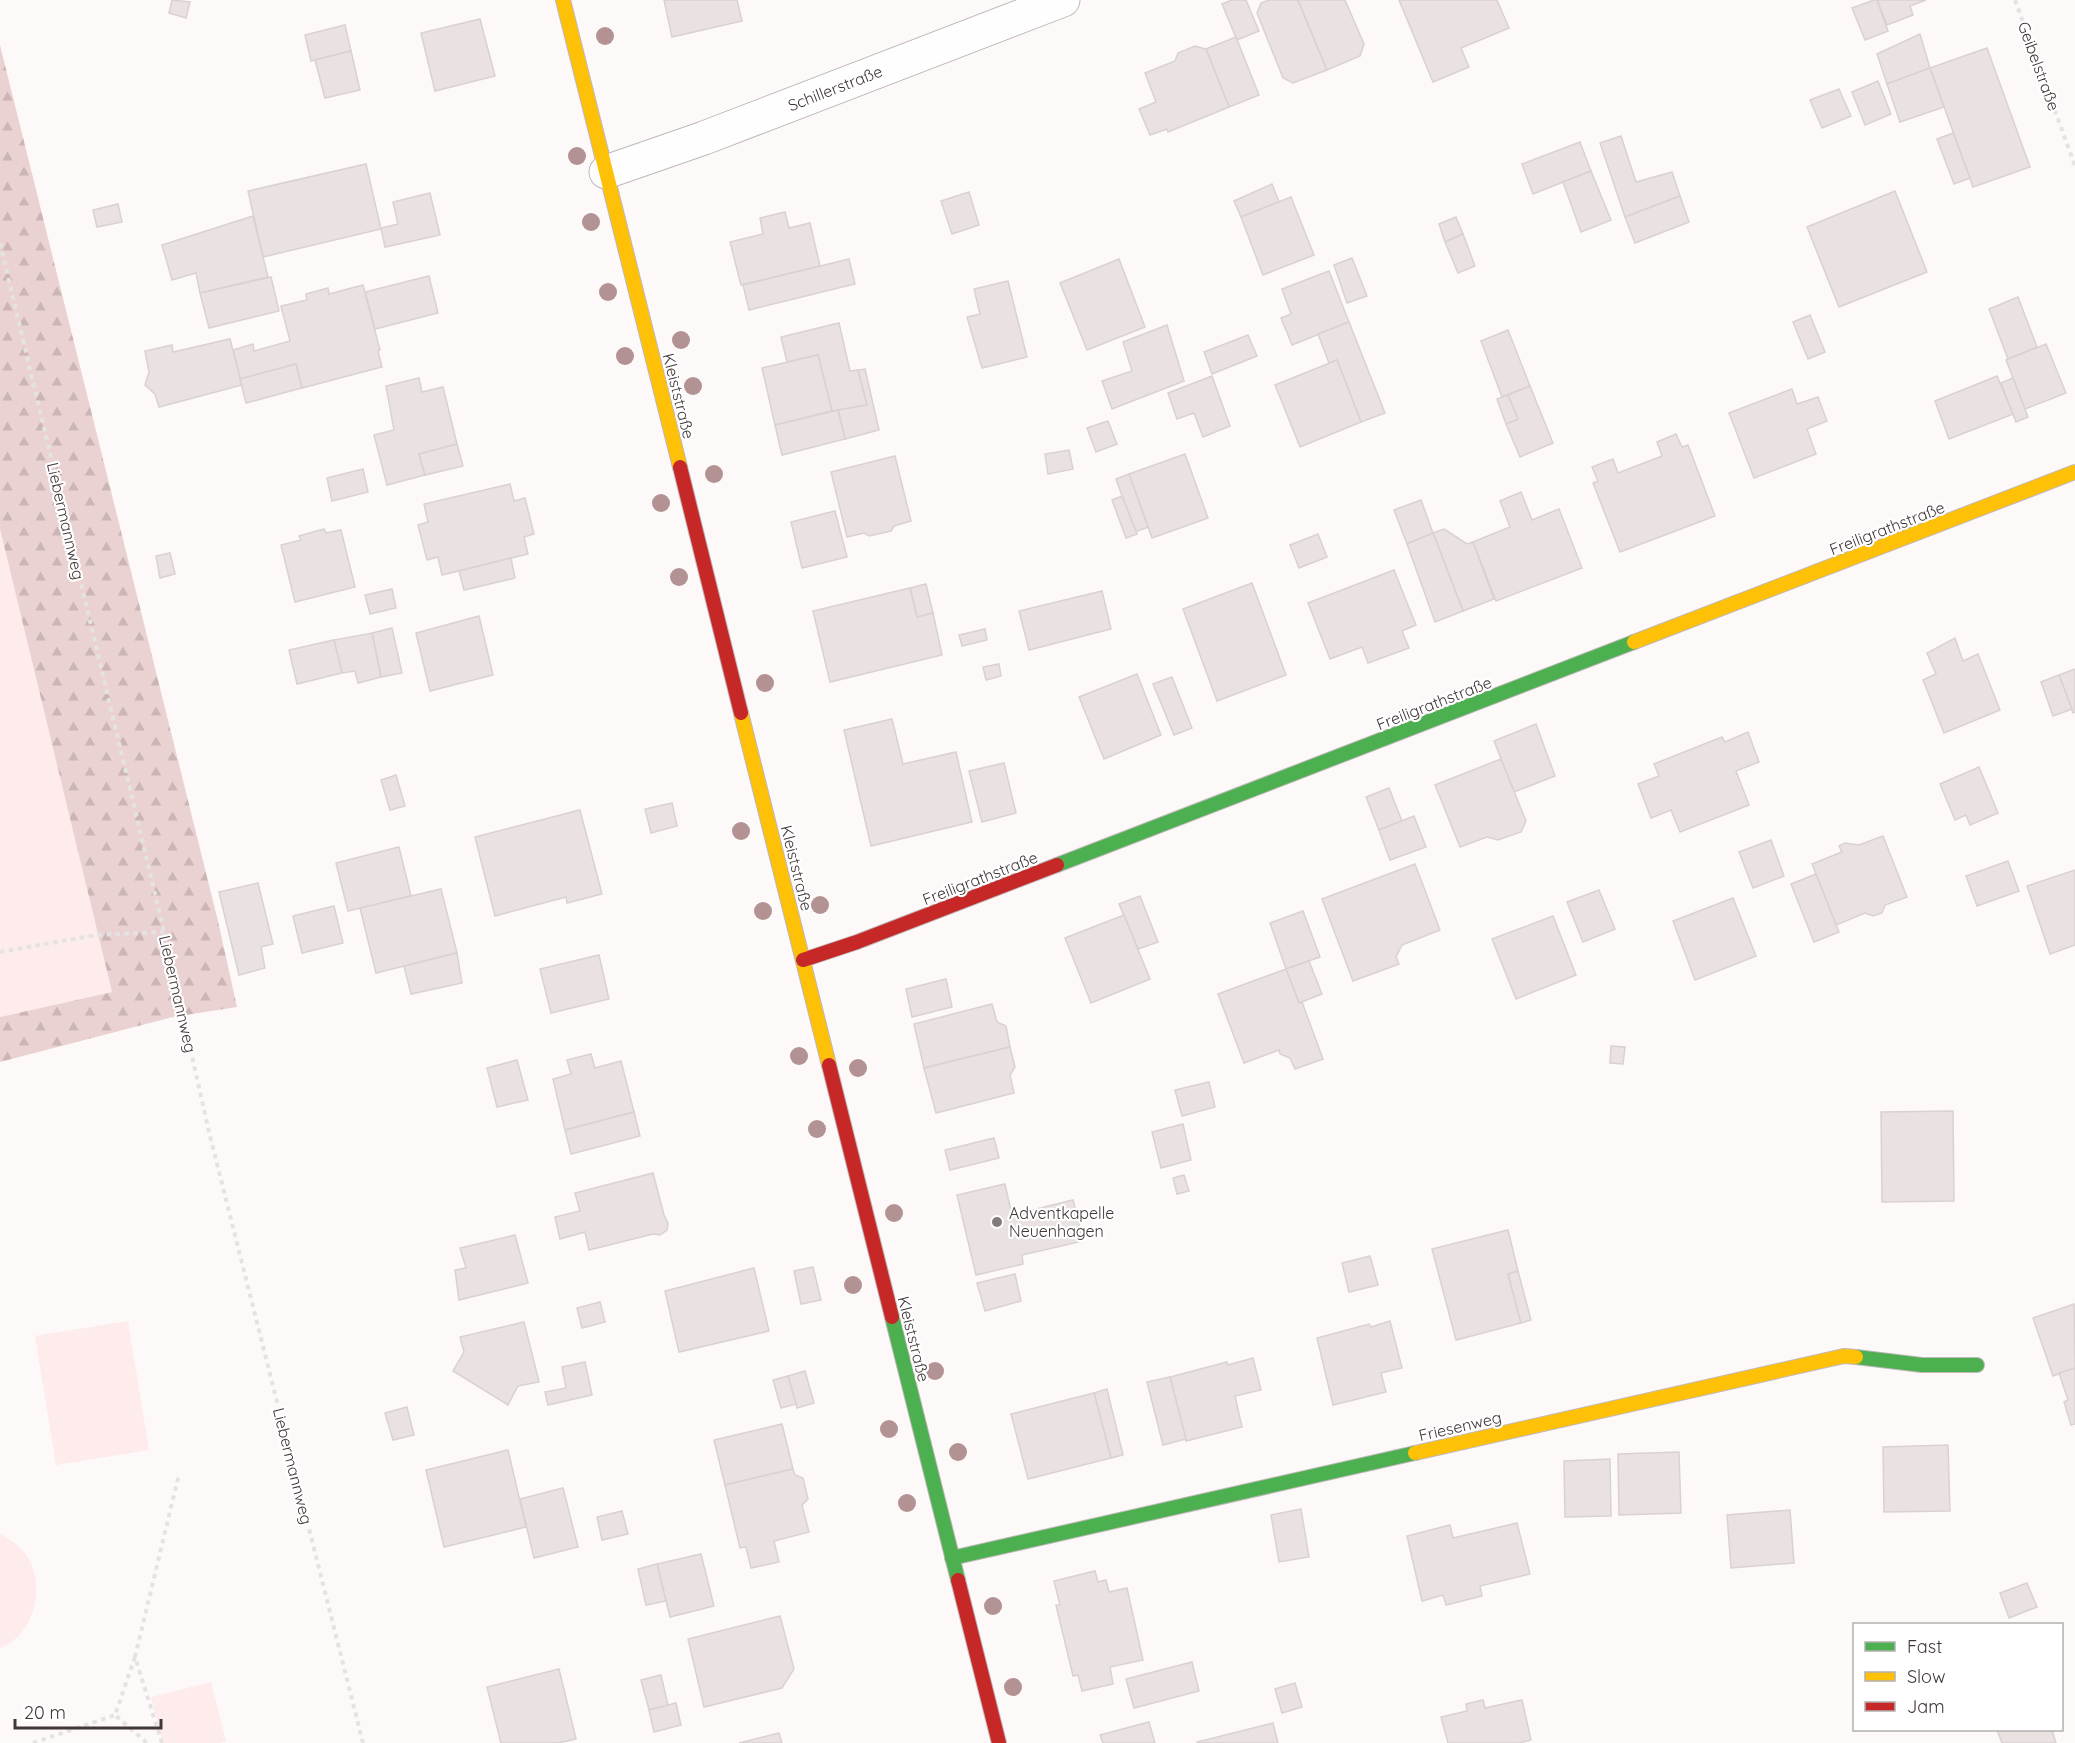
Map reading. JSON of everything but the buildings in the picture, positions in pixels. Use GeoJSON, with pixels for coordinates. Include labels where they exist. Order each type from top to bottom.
{"type":"FeatureCollection","features":[{"type":"Feature","properties":{"kind":"street","name":"Kleiststraße"},"geometry":{"type":"LineString","coordinates":[[563,0],[999,1743]]}},
{"type":"Feature","properties":{"kind":"street","name":"Schillerstraße"},"geometry":{"type":"LineString","coordinates":[[606,172],[704,138],[1063,0]]}},
{"type":"Feature","properties":{"kind":"street","name":"Freiligrathstraße"},"geometry":{"type":"LineString","coordinates":[[803,960],[851,945],[2075,472]]}},
{"type":"Feature","properties":{"kind":"street","name":"Friesenweg"},"geometry":{"type":"LineString","coordinates":[[952,1558],[1844,1356],[1922,1365],[1977,1365]]}},
{"type":"Feature","properties":{"kind":"path","name":"Geibelstraße"},"geometry":{"type":"LineString","coordinates":[[2015,0],[2075,166]]}},
{"type":"Feature","properties":{"kind":"path","name":"Liebermannweg"},"geometry":{"type":"LineString","coordinates":[[0,243],[164,932],[209,1132],[363,1743]]}},
{"type":"Feature","properties":{"kind":"path"},"geometry":{"type":"LineString","coordinates":[[0,952],[96,935],[164,932]]}},
{"type":"Feature","properties":{"kind":"path"},"geometry":{"type":"LineString","coordinates":[[115,1715],[135,1657],[179,1474]]}},
{"type":"Feature","properties":{"kind":"path"},"geometry":{"type":"LineString","coordinates":[[135,1657],[162,1743]]}},
{"type":"Feature","properties":{"kind":"path"},"geometry":{"type":"LineString","coordinates":[[33,1743],[115,1715]]}},
{"type":"Feature","properties":{"kind":"path"},"geometry":{"type":"LineString","coordinates":[[115,1715],[147,1743]]}},
{"type":"Feature","properties":{"kind":"shaded area"},"geometry":{"type":"Polygon","coordinates":[[[0,529],[112,992],[0,1017],[0,529]]]}},
{"type":"Feature","properties":{"kind":"shaded area"},"geometry":{"type":"Polygon","coordinates":[[[128,1321],[149,1450],[56,1465],[35,1336],[128,1321]]]}},
{"type":"Feature","properties":{"kind":"shaded area"},"geometry":{"type":"Polygon","coordinates":[[[0,1534],[26,1555],[36,1580],[36,1594],[34,1608],[22,1632],[12,1642],[0,1648],[0,1534]]]}},
{"type":"Feature","properties":{"kind":"shaded area"},"geometry":{"type":"Polygon","coordinates":[[[211,1682],[226,1741],[220,1743],[163,1743],[151,1697],[211,1682]]]}},
{"type":"Feature","properties":{"kind":"green space"},"geometry":{"type":"Polygon","coordinates":[[[0,45],[218,921],[237,1007],[173,1017],[0,1062],[0,1017],[112,992],[0,529],[0,45]]]}},
{"type":"Feature","properties":{"kind":"traffic: fast"},"geometry":{"type":"LineString","coordinates":[[1057,865],[1634,642]]}},
{"type":"Feature","properties":{"kind":"traffic: fast"},"geometry":{"type":"LineString","coordinates":[[892,1317],[958,1580]]}},
{"type":"Feature","properties":{"kind":"traffic: fast"},"geometry":{"type":"LineString","coordinates":[[1856,1357],[1922,1365],[1977,1365]]}},
{"type":"Feature","properties":{"kind":"traffic: fast"},"geometry":{"type":"LineString","coordinates":[[952,1558],[1415,1453]]}},
{"type":"Feature","properties":{"kind":"traffic: slow"},"geometry":{"type":"LineString","coordinates":[[563,0],[680,467]]}},
{"type":"Feature","properties":{"kind":"traffic: slow"},"geometry":{"type":"LineString","coordinates":[[1634,642],[2075,472]]}},
{"type":"Feature","properties":{"kind":"traffic: slow"},"geometry":{"type":"LineString","coordinates":[[741,713],[829,1065]]}},
{"type":"Feature","properties":{"kind":"traffic: slow"},"geometry":{"type":"LineString","coordinates":[[1415,1453],[1844,1356],[1856,1357]]}},
{"type":"Feature","properties":{"kind":"traffic: jam"},"geometry":{"type":"LineString","coordinates":[[680,467],[741,713]]}},
{"type":"Feature","properties":{"kind":"traffic: jam"},"geometry":{"type":"LineString","coordinates":[[803,960],[857,942],[1057,865]]}},
{"type":"Feature","properties":{"kind":"traffic: jam"},"geometry":{"type":"LineString","coordinates":[[829,1065],[892,1317]]}},
{"type":"Feature","properties":{"kind":"traffic: jam"},"geometry":{"type":"LineString","coordinates":[[958,1580],[999,1743]]}},
{"type":"Feature","properties":{"kind":"place","name":"Adventkapelle Neuenhagen"},"geometry":{"type":"Point","coordinates":[997,1222]}}]}
